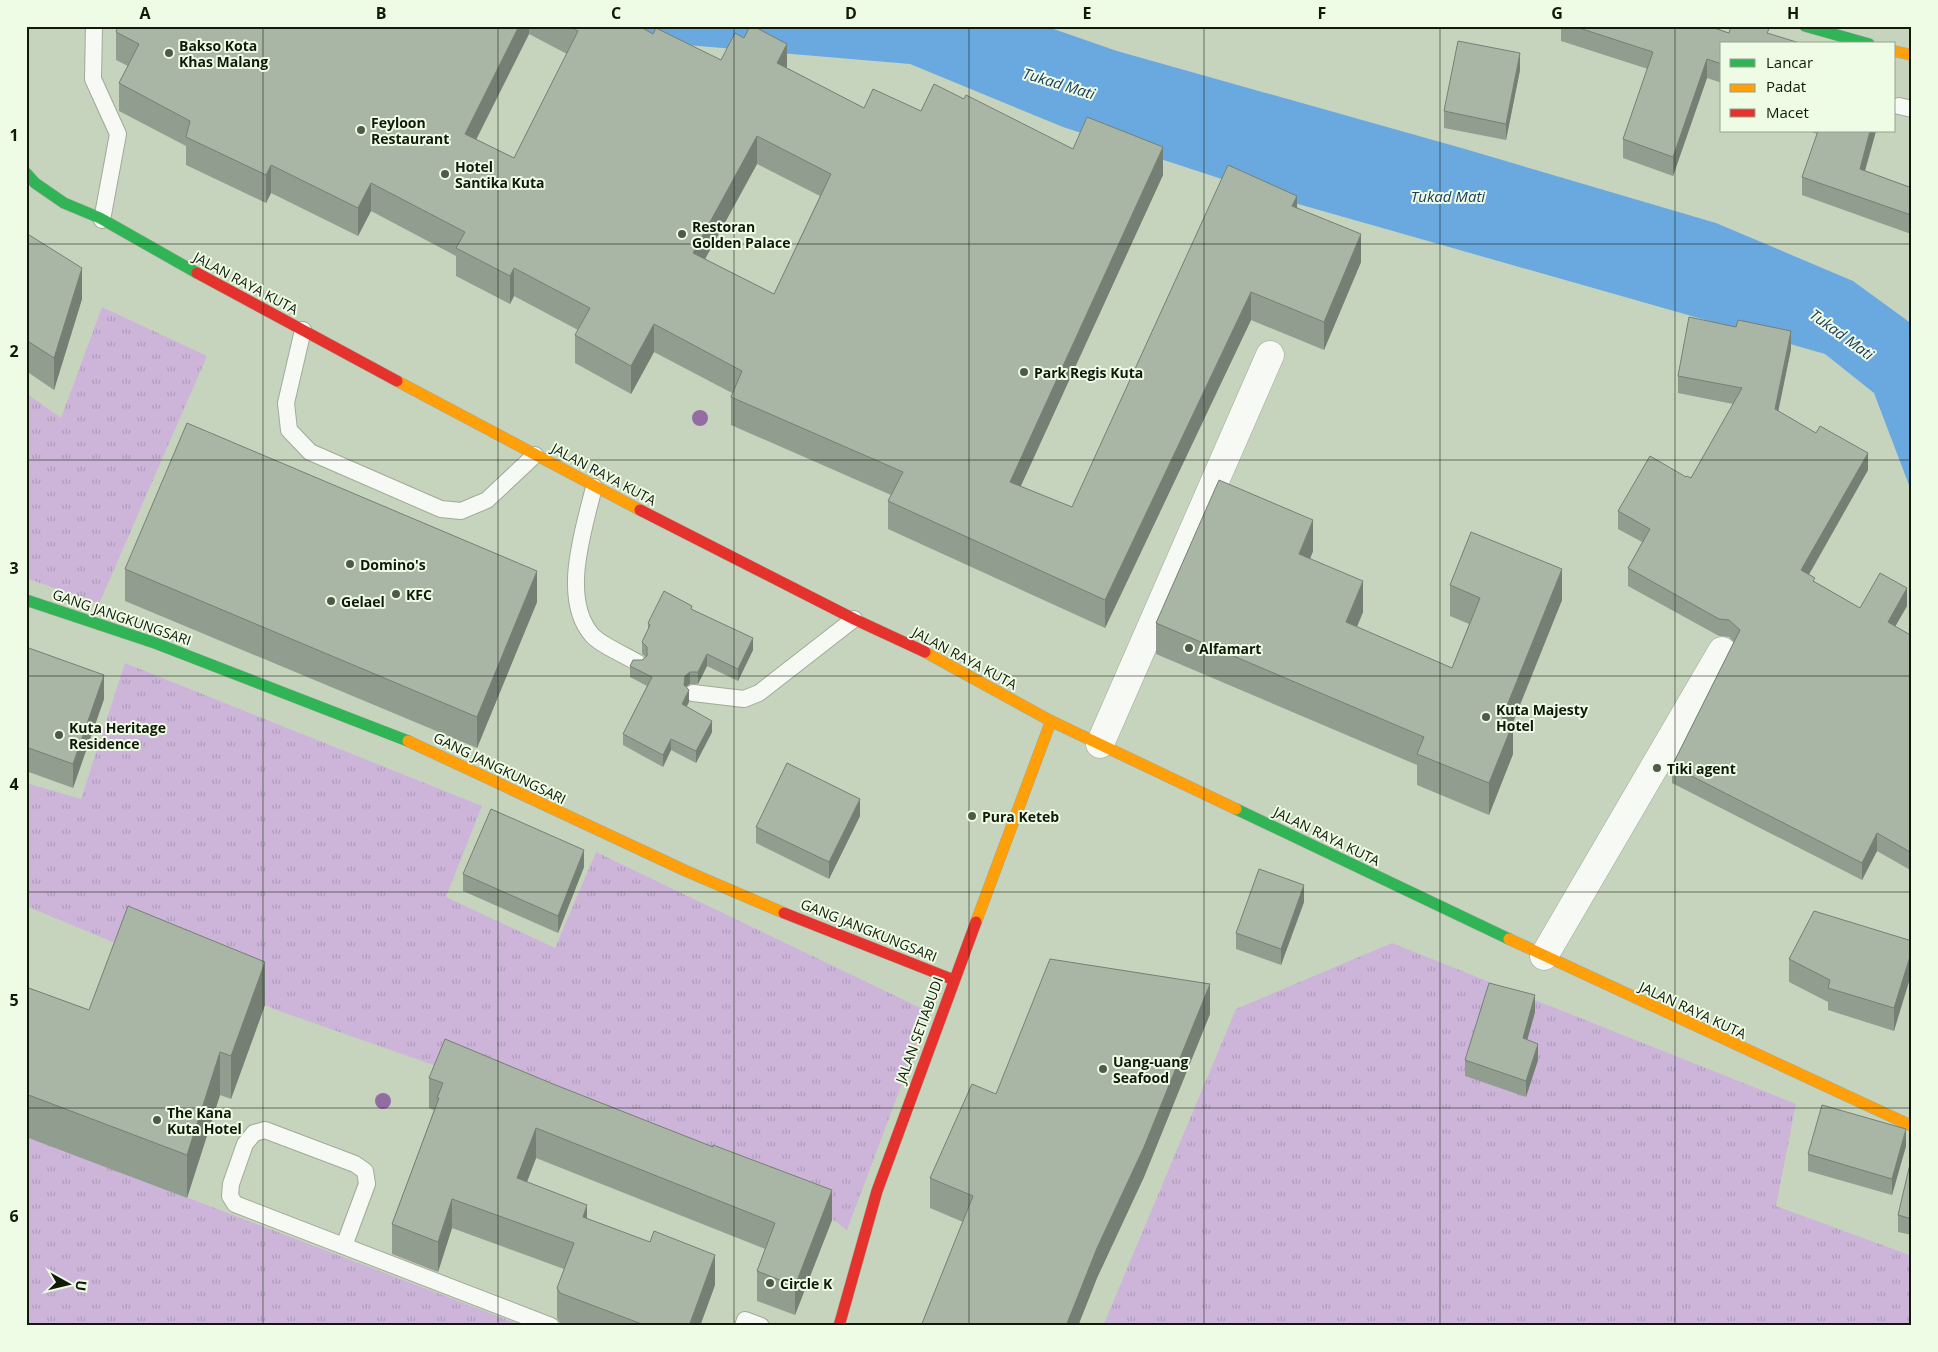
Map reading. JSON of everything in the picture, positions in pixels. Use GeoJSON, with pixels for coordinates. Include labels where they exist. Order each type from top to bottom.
{"type":"FeatureCollection","features":[{"type":"Feature","properties":{"kind":"main road"},"geometry":{"type":"LineString","coordinates":[[1806,26],[1862,42]]}},
{"type":"Feature","properties":{"kind":"main road"},"geometry":{"type":"LineString","coordinates":[[1896,51],[1912,55]]}},
{"type":"Feature","properties":{"kind":"main road","name":"JALAN RAYA KUTA"},"geometry":{"type":"LineString","coordinates":[[26,173],[35,183],[64,203],[130,235],[163,256],[534,455],[854,619],[927,653],[1051,721],[1544,956],[1912,1126]]}},
{"type":"Feature","properties":{"kind":"main road","name":"GANG JANGKUNGSARI"},"geometry":{"type":"LineString","coordinates":[[26,600],[200,660],[402,739],[686,871],[821,928],[954,980]]}},
{"type":"Feature","properties":{"kind":"main road","name":"JALAN SETIABUDI"},"geometry":{"type":"LineString","coordinates":[[839,1326],[877,1191],[1051,721]]}},
{"type":"Feature","properties":{"kind":"street"},"geometry":{"type":"LineString","coordinates":[[1100,744],[1270,355]]}},
{"type":"Feature","properties":{"kind":"street"},"geometry":{"type":"LineString","coordinates":[[1544,956],[1722,651]]}},
{"type":"Feature","properties":{"kind":"lane"},"geometry":{"type":"LineString","coordinates":[[94,26],[93,79],[118,134],[102,220]]}},
{"type":"Feature","properties":{"kind":"lane"},"geometry":{"type":"LineString","coordinates":[[303,330],[286,403],[289,430],[310,452],[441,508],[461,511],[487,500],[534,455]]}},
{"type":"Feature","properties":{"kind":"lane"},"geometry":{"type":"LineString","coordinates":[[594,486],[579,550],[576,580],[577,601],[582,621],[593,637],[638,662]]}},
{"type":"Feature","properties":{"kind":"lane"},"geometry":{"type":"LineString","coordinates":[[693,693],[744,699],[759,693],[854,619]]}},
{"type":"Feature","properties":{"kind":"lane"},"geometry":{"type":"LineString","coordinates":[[344,1246],[366,1184],[365,1172],[355,1164],[265,1130],[254,1133],[245,1144],[231,1184],[230,1196],[235,1204],[551,1326]]}},
{"type":"Feature","properties":{"kind":"lane"},"geometry":{"type":"LineString","coordinates":[[743,1326],[745,1320],[761,1326]]}},
{"type":"Feature","properties":{"kind":"green space"},"geometry":{"type":"Polygon","coordinates":[[[102,307],[207,356],[99,604],[26,578],[26,393],[61,418],[102,307]]]}},
{"type":"Feature","properties":{"kind":"green space"},"geometry":{"type":"Polygon","coordinates":[[[125,663],[482,806],[446,897],[555,948],[596,852],[929,1012],[847,1230],[832,1219],[445,1069],[279,1011],[26,906],[26,783],[81,799],[125,663]]]}},
{"type":"Feature","properties":{"kind":"green space"},"geometry":{"type":"Polygon","coordinates":[[[1392,943],[1796,1104],[1776,1206],[1912,1256],[1912,1326],[1103,1326],[1236,1009],[1392,943]]]}},
{"type":"Feature","properties":{"kind":"green space"},"geometry":{"type":"Polygon","coordinates":[[[26,1136],[524,1326],[26,1326],[26,1136]]]}},
{"type":"Feature","properties":{"kind":"water","name":"Tukad Mati"},"geometry":{"type":"Polygon","coordinates":[[[616,26],[1045,26],[1117,51],[1465,149],[1716,223],[1853,281],[1912,324],[1912,493],[1874,393],[1825,354],[1298,204],[1063,127],[910,64],[663,43],[616,26]]]}},
{"type":"Feature","properties":{"kind":"building"},"geometry":{"type":"Polygon","coordinates":[[[118,26],[519,26],[465,134],[514,158],[578,31],[568,26],[639,26],[653,34],[656,28],[721,60],[735,33],[744,38],[750,26],[753,26],[787,44],[777,63],[864,108],[873,89],[921,111],[934,84],[964,99],[966,95],[1073,149],[1087,117],[1163,147],[1010,482],[1072,507],[1228,165],[1297,196],[1292,206],[1361,234],[1324,322],[1251,292],[1105,600],[888,501],[903,472],[731,397],[742,371],[654,324],[631,366],[575,335],[590,308],[514,268],[510,276],[456,248],[465,232],[371,183],[358,208],[271,165],[266,175],[186,137],[190,121],[119,83],[139,44],[116,32],[118,26]],[[757,136],[693,253],[774,294],[831,174],[757,136]]]}},
{"type":"Feature","properties":{"kind":"building"},"geometry":{"type":"Polygon","coordinates":[[[1573,26],[1708,26],[1729,33],[1731,26],[1759,26],[1769,29],[1767,33],[1796,42],[1720,42],[1720,63],[1707,59],[1673,157],[1623,139],[1653,52],[1573,26]]]}},
{"type":"Feature","properties":{"kind":"building"},"geometry":{"type":"Polygon","coordinates":[[[1458,41],[1520,53],[1506,124],[1444,111],[1458,41]]]}},
{"type":"Feature","properties":{"kind":"building"},"geometry":{"type":"Polygon","coordinates":[[[1818,132],[1870,132],[1860,169],[1912,188],[1912,213],[1911,215],[1802,177],[1818,132]]]}},
{"type":"Feature","properties":{"kind":"building"},"geometry":{"type":"Polygon","coordinates":[[[26,233],[82,268],[54,358],[26,340],[26,233]]]}},
{"type":"Feature","properties":{"kind":"building"},"geometry":{"type":"Polygon","coordinates":[[[1689,317],[1736,327],[1738,320],[1791,331],[1775,409],[1816,433],[1820,426],[1868,453],[1801,570],[1815,578],[1813,581],[1860,608],[1880,573],[1907,588],[1888,622],[1912,636],[1912,853],[1877,833],[1862,863],[1672,766],[1740,630],[1729,620],[1719,619],[1628,568],[1650,529],[1618,511],[1650,456],[1691,478],[1742,388],[1678,376],[1689,317]]]}},
{"type":"Feature","properties":{"kind":"building","name":"Gelael"},"geometry":{"type":"Polygon","coordinates":[[[187,423],[537,571],[477,717],[125,569],[187,423]]]}},
{"type":"Feature","properties":{"kind":"building"},"geometry":{"type":"Polygon","coordinates":[[[1219,480],[1313,520],[1299,554],[1363,581],[1346,622],[1452,668],[1480,598],[1450,585],[1471,532],[1562,569],[1502,718],[1513,723],[1489,783],[1417,754],[1424,737],[1156,623],[1219,480]]]}},
{"type":"Feature","properties":{"kind":"building"},"geometry":{"type":"Polygon","coordinates":[[[664,591],[692,606],[691,609],[753,638],[738,669],[707,654],[698,672],[690,672],[685,676],[684,685],[689,690],[682,704],[712,721],[696,751],[671,739],[663,755],[623,734],[652,677],[630,666],[633,660],[642,660],[647,656],[647,647],[642,642],[650,625],[648,623],[664,591]]]}},
{"type":"Feature","properties":{"kind":"building","name":"Kuta Heritage Residence"},"geometry":{"type":"Polygon","coordinates":[[[26,647],[104,675],[73,764],[26,747],[26,647]]]}},
{"type":"Feature","properties":{"kind":"building"},"geometry":{"type":"Polygon","coordinates":[[[787,763],[860,799],[829,862],[756,827],[787,763]]]}},
{"type":"Feature","properties":{"kind":"building"},"geometry":{"type":"Polygon","coordinates":[[[491,809],[584,850],[558,916],[463,874],[491,809]]]}},
{"type":"Feature","properties":{"kind":"building"},"geometry":{"type":"Polygon","coordinates":[[[1259,869],[1304,885],[1281,949],[1236,933],[1259,869]]]}},
{"type":"Feature","properties":{"kind":"building"},"geometry":{"type":"Polygon","coordinates":[[[128,906],[265,962],[231,1056],[220,1052],[187,1155],[26,1094],[26,987],[89,1010],[128,906]]]}},
{"type":"Feature","properties":{"kind":"building"},"geometry":{"type":"Polygon","coordinates":[[[1814,911],[1912,941],[1912,950],[1894,1008],[1828,988],[1830,980],[1789,959],[1814,911]]]}},
{"type":"Feature","properties":{"kind":"building"},"geometry":{"type":"Polygon","coordinates":[[[1050,959],[1210,984],[1144,1147],[1097,1248],[1066,1326],[921,1326],[973,1196],[930,1178],[972,1084],[996,1094],[1050,959]]]}},
{"type":"Feature","properties":{"kind":"building"},"geometry":{"type":"Polygon","coordinates":[[[1489,983],[1535,995],[1523,1038],[1538,1044],[1526,1081],[1465,1060],[1489,983]]]}},
{"type":"Feature","properties":{"kind":"building"},"geometry":{"type":"Polygon","coordinates":[[[445,1039],[713,1147],[713,1145],[832,1190],[795,1286],[757,1271],[775,1223],[536,1128],[517,1178],[587,1205],[583,1217],[650,1242],[654,1231],[715,1255],[689,1326],[647,1326],[560,1293],[557,1288],[574,1243],[452,1199],[438,1242],[392,1224],[439,1098],[437,1098],[443,1083],[429,1078],[445,1039]]]}},
{"type":"Feature","properties":{"kind":"building"},"geometry":{"type":"Polygon","coordinates":[[[1822,1105],[1906,1129],[1892,1179],[1808,1154],[1822,1105]]]}},
{"type":"Feature","properties":{"kind":"building"},"geometry":{"type":"Polygon","coordinates":[[[1910,1164],[1912,1164],[1912,1219],[1898,1215],[1910,1164]]]}},
{"type":"Feature","properties":{"kind":"traffic: fast"},"geometry":{"type":"LineString","coordinates":[[1805,26],[1862,42]]}},
{"type":"Feature","properties":{"kind":"traffic: fast"},"geometry":{"type":"LineString","coordinates":[[26,173],[35,183],[64,203],[100,218],[197,273]]}},
{"type":"Feature","properties":{"kind":"traffic: fast"},"geometry":{"type":"LineString","coordinates":[[26,600],[155,643],[408,741]]}},
{"type":"Feature","properties":{"kind":"traffic: fast"},"geometry":{"type":"LineString","coordinates":[[1236,809],[1509,939]]}},
{"type":"Feature","properties":{"kind":"traffic: slow"},"geometry":{"type":"LineString","coordinates":[[1896,51],[1912,55]]}},
{"type":"Feature","properties":{"kind":"traffic: slow"},"geometry":{"type":"LineString","coordinates":[[397,381],[640,510]]}},
{"type":"Feature","properties":{"kind":"traffic: slow"},"geometry":{"type":"LineString","coordinates":[[925,652],[1051,721],[1236,809]]}},
{"type":"Feature","properties":{"kind":"traffic: slow"},"geometry":{"type":"LineString","coordinates":[[976,922],[1051,721]]}},
{"type":"Feature","properties":{"kind":"traffic: slow"},"geometry":{"type":"LineString","coordinates":[[408,741],[686,871],[784,913]]}},
{"type":"Feature","properties":{"kind":"traffic: slow"},"geometry":{"type":"LineString","coordinates":[[1509,939],[1912,1126]]}},
{"type":"Feature","properties":{"kind":"traffic: jam"},"geometry":{"type":"LineString","coordinates":[[197,273],[397,381]]}},
{"type":"Feature","properties":{"kind":"traffic: jam"},"geometry":{"type":"LineString","coordinates":[[640,510],[854,619],[925,652]]}},
{"type":"Feature","properties":{"kind":"traffic: jam"},"geometry":{"type":"LineString","coordinates":[[784,913],[954,980]]}},
{"type":"Feature","properties":{"kind":"traffic: jam"},"geometry":{"type":"LineString","coordinates":[[839,1326],[877,1191],[976,922]]}},
{"type":"Feature","properties":{"kind":"place","name":"Bakso Kota Khas Malang"},"geometry":{"type":"Point","coordinates":[169,53]}},
{"type":"Feature","properties":{"kind":"place","name":"Feyloon Restaurant"},"geometry":{"type":"Point","coordinates":[361,130]}},
{"type":"Feature","properties":{"kind":"place","name":"Hotel Santika Kuta"},"geometry":{"type":"Point","coordinates":[445,174]}},
{"type":"Feature","properties":{"kind":"place","name":"Restoran Golden Palace"},"geometry":{"type":"Point","coordinates":[682,234]}},
{"type":"Feature","properties":{"kind":"place","name":"Park Regis Kuta"},"geometry":{"type":"Point","coordinates":[1024,372]}},
{"type":"Feature","properties":{"kind":"place","name":"Domino's"},"geometry":{"type":"Point","coordinates":[350,564]}},
{"type":"Feature","properties":{"kind":"place","name":"KFC"},"geometry":{"type":"Point","coordinates":[396,594]}},
{"type":"Feature","properties":{"kind":"place","name":"Gelael"},"geometry":{"type":"Point","coordinates":[331,601]}},
{"type":"Feature","properties":{"kind":"place","name":"Alfamart"},"geometry":{"type":"Point","coordinates":[1189,648]}},
{"type":"Feature","properties":{"kind":"place","name":"Kuta Majesty Hotel"},"geometry":{"type":"Point","coordinates":[1486,717]}},
{"type":"Feature","properties":{"kind":"place","name":"Kuta Heritage Residence"},"geometry":{"type":"Point","coordinates":[59,735]}},
{"type":"Feature","properties":{"kind":"place","name":"Tiki agent"},"geometry":{"type":"Point","coordinates":[1657,768]}},
{"type":"Feature","properties":{"kind":"place","name":"Pura Keteb"},"geometry":{"type":"Point","coordinates":[972,816]}},
{"type":"Feature","properties":{"kind":"place","name":"Uang-uang Seafood"},"geometry":{"type":"Point","coordinates":[1103,1069]}},
{"type":"Feature","properties":{"kind":"place","name":"The Kana Kuta Hotel"},"geometry":{"type":"Point","coordinates":[157,1120]}},
{"type":"Feature","properties":{"kind":"place","name":"Circle K"},"geometry":{"type":"Point","coordinates":[770,1283]}}]}
